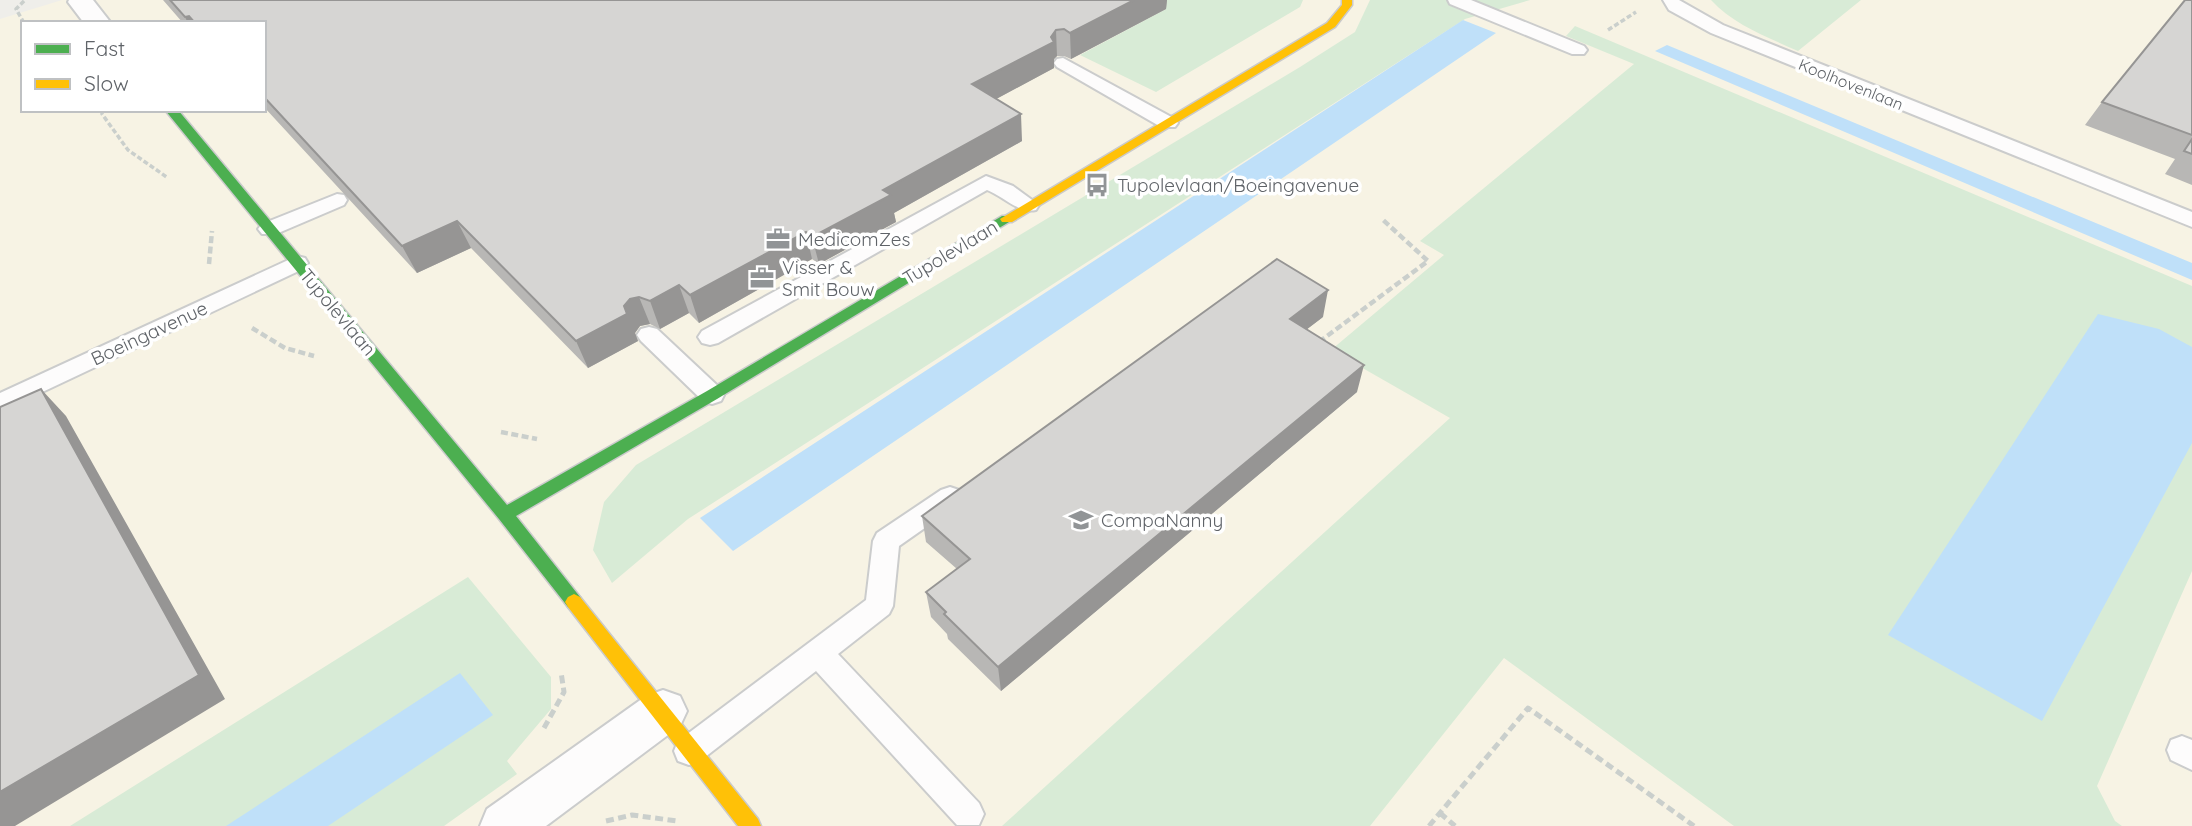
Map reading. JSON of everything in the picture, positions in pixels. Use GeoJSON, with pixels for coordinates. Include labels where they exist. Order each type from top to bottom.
{"type":"FeatureCollection","features":[{"type":"Feature","properties":{"kind":"street","name":"Tupolevlaan"},"geometry":{"type":"LineString","coordinates":[[505,514],[712,395],[1331,25],[1347,5],[1346,0]]}},
{"type":"Feature","properties":{"kind":"street"},"geometry":{"type":"LineString","coordinates":[[83,1],[97,21]]}},
{"type":"Feature","properties":{"kind":"street","name":"Tupolevlaan"},"geometry":{"type":"LineString","coordinates":[[173,112],[505,514],[663,711]]}},
{"type":"Feature","properties":{"kind":"street"},"geometry":{"type":"LineString","coordinates":[[505,826],[663,711],[689,751],[751,826]]}},
{"type":"Feature","properties":{"kind":"lane"},"geometry":{"type":"LineString","coordinates":[[1456,0],[1578,50]]}},
{"type":"Feature","properties":{"kind":"lane","name":"Koolhovenlaan"},"geometry":{"type":"LineString","coordinates":[[1671,0],[1675,6],[1717,29],[1847,74],[1974,124],[2036,159],[2192,220]]}},
{"type":"Feature","properties":{"kind":"lane"},"geometry":{"type":"LineString","coordinates":[[1063,63],[1168,122]]}},
{"type":"Feature","properties":{"kind":"lane"},"geometry":{"type":"LineString","coordinates":[[710,337],[986,182],[1006,190],[1029,205]]}},
{"type":"Feature","properties":{"kind":"lane"},"geometry":{"type":"LineString","coordinates":[[269,229],[337,200]]}},
{"type":"Feature","properties":{"kind":"lane","name":"Boeingavenue"},"geometry":{"type":"LineString","coordinates":[[0,403],[297,263]]}},
{"type":"Feature","properties":{"kind":"lane"},"geometry":{"type":"LineString","coordinates":[[649,335],[712,395]]}},
{"type":"Feature","properties":{"kind":"lane"},"geometry":{"type":"LineString","coordinates":[[689,751],[879,606],[887,541],[966,486]]}},
{"type":"Feature","properties":{"kind":"lane"},"geometry":{"type":"LineString","coordinates":[[819,654],[968,814]]}},
{"type":"Feature","properties":{"kind":"path"},"geometry":{"type":"LineString","coordinates":[[23,21],[16,9],[25,0]]}},
{"type":"Feature","properties":{"kind":"path"},"geometry":{"type":"LineString","coordinates":[[102,112],[128,150],[175,183]]}},
{"type":"Feature","properties":{"kind":"path"},"geometry":{"type":"LineString","coordinates":[[1315,345],[1428,261],[1383,220]]}},
{"type":"Feature","properties":{"kind":"path"},"geometry":{"type":"LineString","coordinates":[[213,226],[209,265],[243,322],[285,348],[318,358]]}},
{"type":"Feature","properties":{"kind":"path"},"geometry":{"type":"LineString","coordinates":[[555,790],[527,757],[564,692],[559,662]]}},
{"type":"Feature","properties":{"kind":"path"},"geometry":{"type":"LineString","coordinates":[[1429,826],[1528,708],[1694,826]]}},
{"type":"Feature","properties":{"kind":"path"},"geometry":{"type":"LineString","coordinates":[[1440,813],[1455,826]]}},
{"type":"Feature","properties":{"kind":"path"},"geometry":{"type":"LineString","coordinates":[[596,823],[632,816],[677,821],[682,826]]}},
{"type":"Feature","properties":{"kind":"shaded area"},"geometry":{"type":"Polygon","coordinates":[[[62,0],[2192,0],[2192,826],[0,826],[0,19],[62,0]]]}},
{"type":"Feature","properties":{"kind":"green space"},"geometry":{"type":"Polygon","coordinates":[[[1149,0],[1303,0],[1300,7],[1156,92],[1080,55],[1166,9],[1149,0]]]}},
{"type":"Feature","properties":{"kind":"green space"},"geometry":{"type":"Polygon","coordinates":[[[1370,0],[1530,0],[1465,19],[688,519],[612,583],[593,550],[604,502],[636,465],[1300,67],[1355,32],[1370,0]]]}},
{"type":"Feature","properties":{"kind":"green space"},"geometry":{"type":"Polygon","coordinates":[[[1711,0],[1861,0],[1798,51],[1740,23],[1711,0]]]}},
{"type":"Feature","properties":{"kind":"green space"},"geometry":{"type":"Polygon","coordinates":[[[1575,26],[2192,286],[2192,571],[2097,786],[2115,821],[2122,826],[1734,826],[1504,658],[1370,826],[1002,826],[1450,418],[1331,350],[1444,255],[1420,241],[1634,64],[1566,36],[1575,26]]]}},
{"type":"Feature","properties":{"kind":"green space"},"geometry":{"type":"Polygon","coordinates":[[[468,577],[551,677],[551,709],[507,761],[517,774],[444,826],[70,826],[468,577]]]}},
{"type":"Feature","properties":{"kind":"water"},"geometry":{"type":"Polygon","coordinates":[[[1463,20],[1496,33],[733,551],[700,518],[1463,20]]]}},
{"type":"Feature","properties":{"kind":"water"},"geometry":{"type":"Polygon","coordinates":[[[1667,45],[2192,263],[2192,280],[1655,51],[1667,45]]]}},
{"type":"Feature","properties":{"kind":"water"},"geometry":{"type":"Polygon","coordinates":[[[2098,314],[2159,329],[2192,347],[2192,443],[2042,721],[1888,635],[2098,314]]]}},
{"type":"Feature","properties":{"kind":"water"},"geometry":{"type":"Polygon","coordinates":[[[460,673],[493,715],[328,826],[226,826],[460,673]]]}},
{"type":"Feature","properties":{"kind":"building"},"geometry":{"type":"Polygon","coordinates":[[[170,0],[1134,0],[1070,33],[1064,29],[1056,30],[1051,37],[1054,42],[972,84],[1021,114],[883,190],[891,195],[812,237],[806,232],[690,295],[679,285],[650,301],[639,297],[630,299],[624,306],[627,314],[576,341],[457,221],[402,246],[266,99],[266,21],[193,21],[189,16],[185,17],[170,0]]]}},
{"type":"Feature","properties":{"kind":"building"},"geometry":{"type":"Polygon","coordinates":[[[2185,0],[2192,0],[2192,135],[2102,102],[2185,0]]]}},
{"type":"Feature","properties":{"kind":"building"},"geometry":{"type":"Polygon","coordinates":[[[2192,139],[2192,154],[2184,151],[2192,139]]]}},
{"type":"Feature","properties":{"kind":"building"},"geometry":{"type":"Polygon","coordinates":[[[1277,259],[1328,290],[1290,319],[1364,365],[998,667],[944,614],[946,612],[926,592],[970,559],[922,516],[1277,259]]]}},
{"type":"Feature","properties":{"kind":"building"},"geometry":{"type":"Polygon","coordinates":[[[41,389],[199,675],[0,792],[0,407],[41,389]]]}},
{"type":"Feature","properties":{"kind":"traffic: fast"},"geometry":{"type":"LineString","coordinates":[[173,112],[505,514],[574,602]]}},
{"type":"Feature","properties":{"kind":"traffic: fast"},"geometry":{"type":"LineString","coordinates":[[505,514],[712,395],[1007,219]]}},
{"type":"Feature","properties":{"kind":"traffic: slow"},"geometry":{"type":"LineString","coordinates":[[1007,219],[1331,25],[1347,5],[1347,0]]}},
{"type":"Feature","properties":{"kind":"traffic: slow"},"geometry":{"type":"LineString","coordinates":[[574,602],[751,826]]}},
{"type":"Feature","properties":{"kind":"place","name":"Tupolevlaan/Boeingavenue"},"geometry":{"type":"Point","coordinates":[1097,185]}},
{"type":"Feature","properties":{"kind":"place","name":"MedicomZes"},"geometry":{"type":"Point","coordinates":[778,239]}},
{"type":"Feature","properties":{"kind":"place","name":"Visser & Smit Bouw"},"geometry":{"type":"Point","coordinates":[762,278]}},
{"type":"Feature","properties":{"kind":"place","name":"CompaNanny"},"geometry":{"type":"Point","coordinates":[1081,520]}}]}
